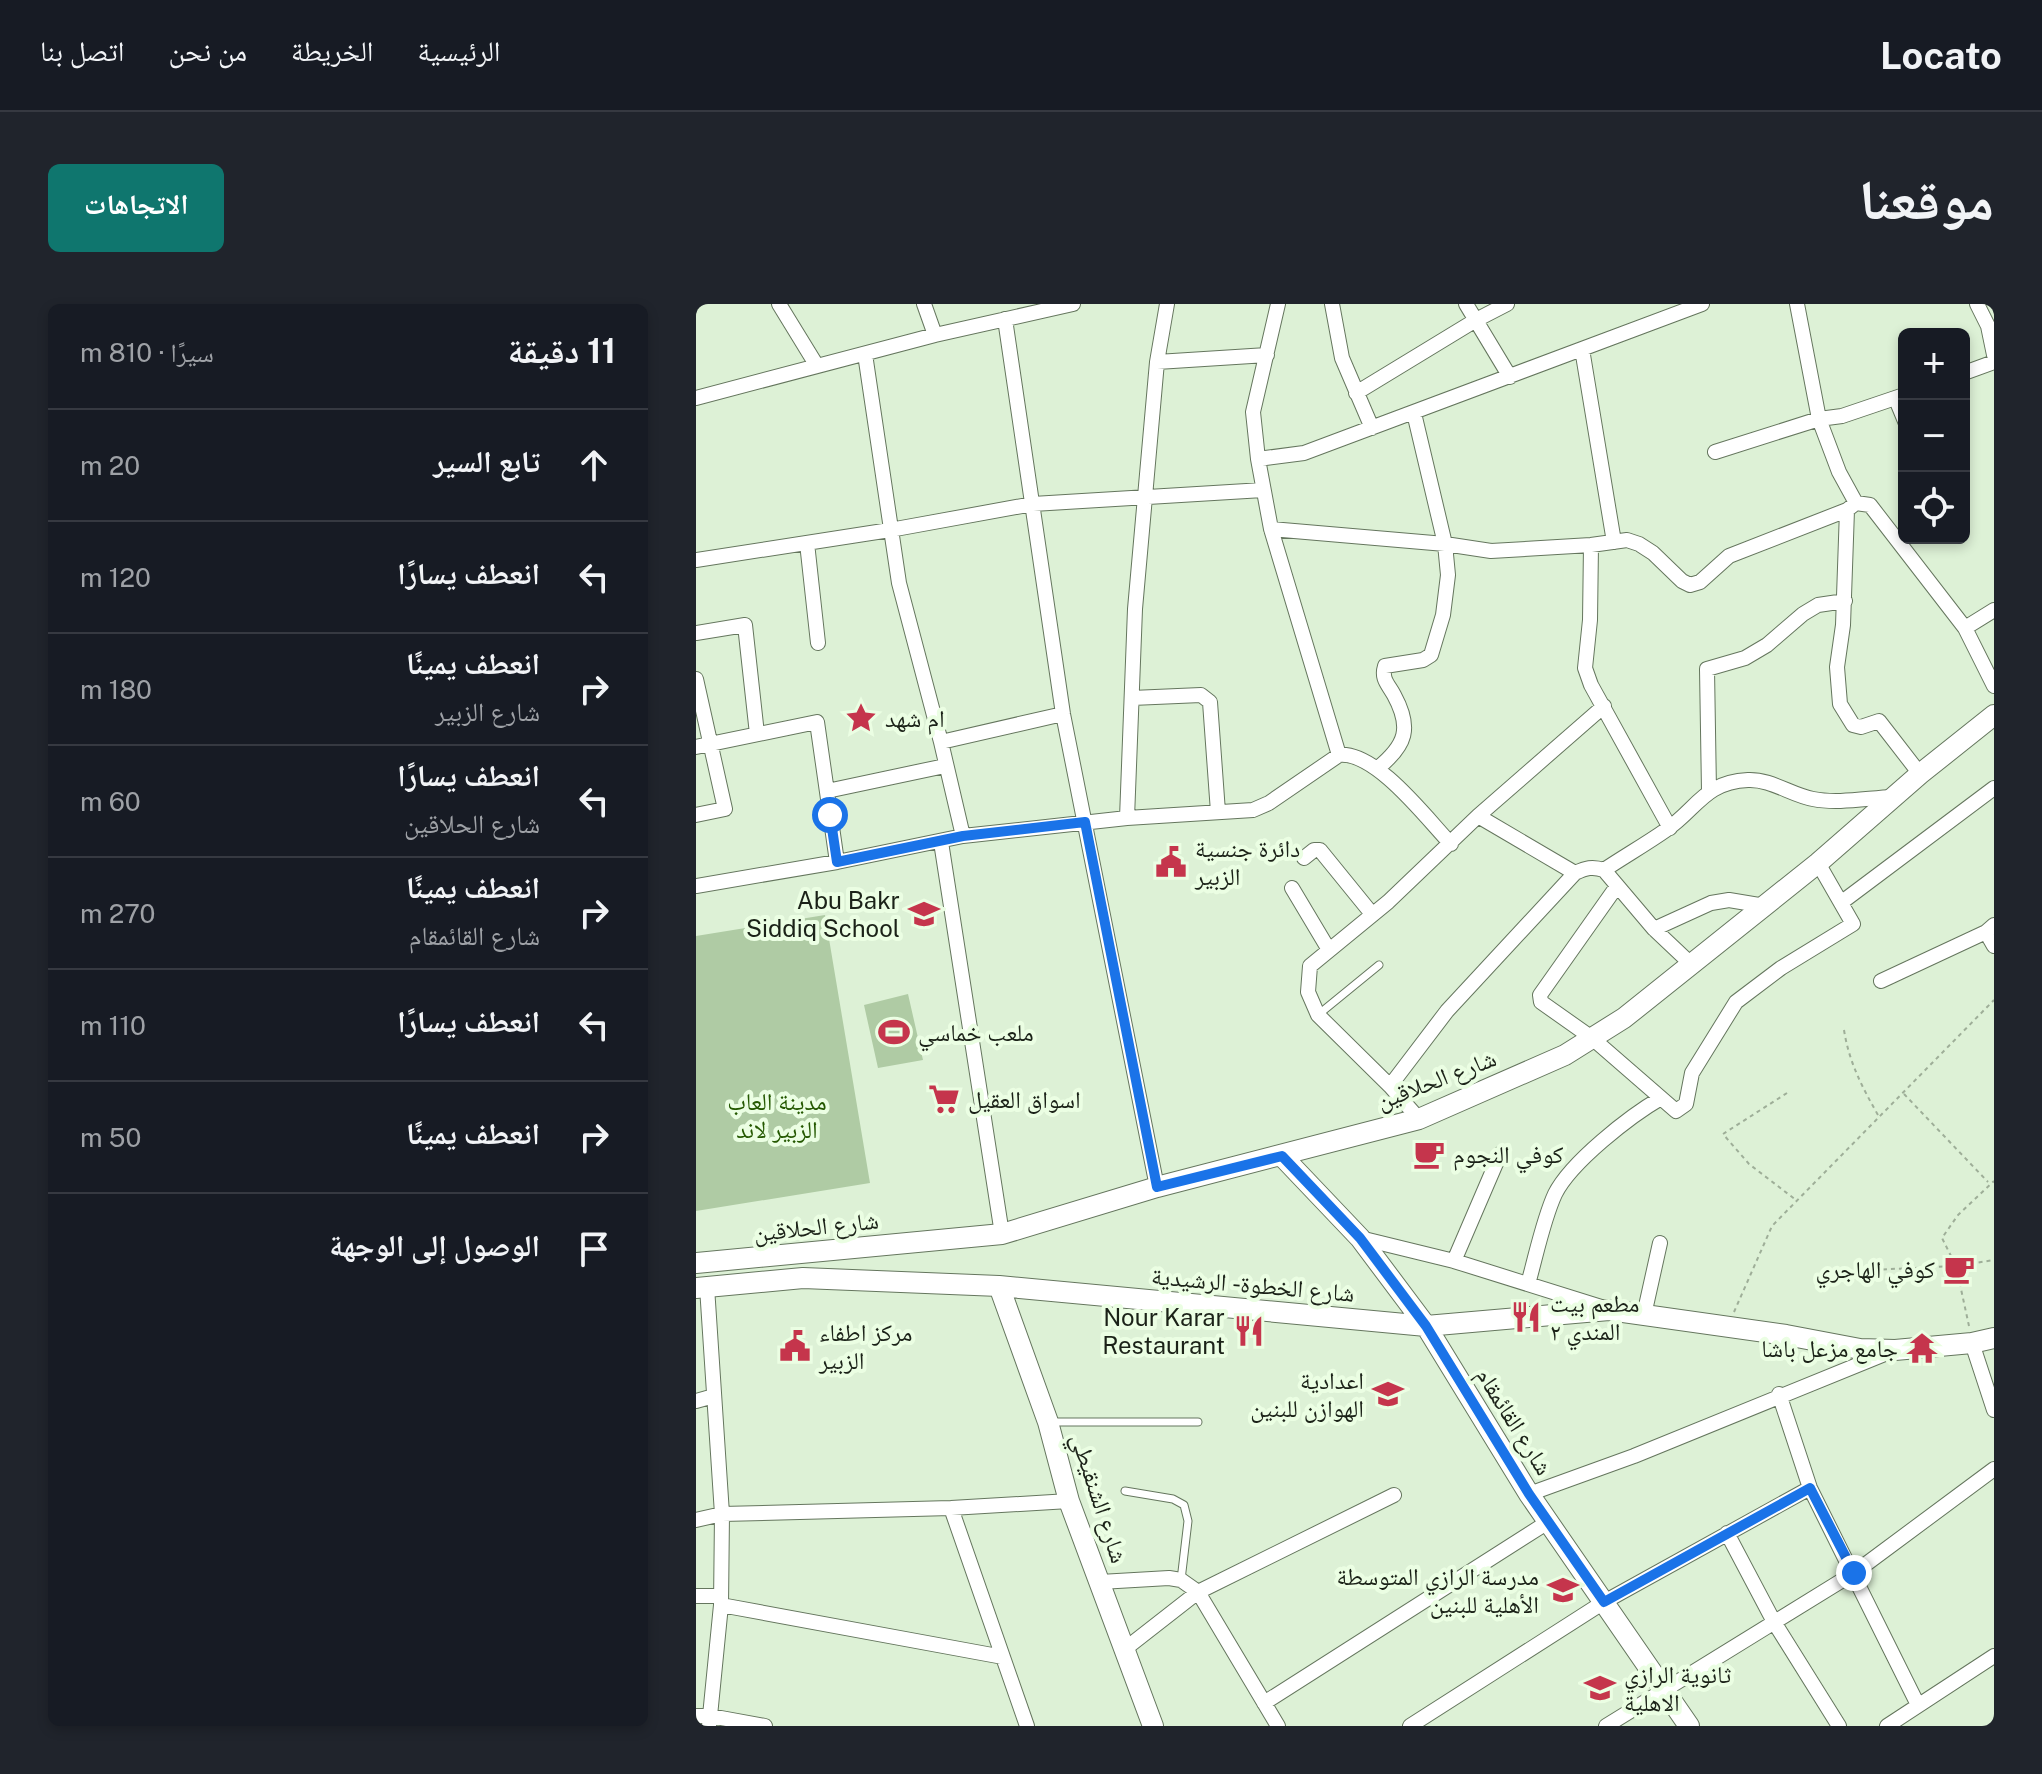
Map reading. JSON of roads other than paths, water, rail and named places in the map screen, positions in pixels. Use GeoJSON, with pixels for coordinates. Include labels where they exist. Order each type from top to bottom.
{"type":"FeatureCollection","features":[{"type":"Feature","properties":{"kind":"main road","name":"شارع الحلاقين"},"geometry":{"type":"LineString","coordinates":[[696,1263],[1002,1234],[1157,1187],[1419,1119],[1565,1055],[1624,1018],[1818,863],[1920,774],[1994,715]]}},
{"type":"Feature","properties":{"kind":"main road","name":"شارع القائمقام"},"geometry":{"type":"LineString","coordinates":[[1282,1156],[1360,1238],[1426,1326],[1529,1494],[1689,1726]]}},
{"type":"Feature","properties":{"kind":"main road"},"geometry":{"type":"LineString","coordinates":[[742,1259],[745,1283]]}},
{"type":"Feature","properties":{"kind":"main road","name":"شارع الخطوة - الرشيدية"},"geometry":{"type":"LineString","coordinates":[[702,1288],[803,1278],[999,1286],[1426,1326],[1609,1310],[1786,1335],[1860,1349],[1895,1350],[1994,1338]]}},
{"type":"Feature","properties":{"kind":"main road","name":"شارع الشنقيطي"},"geometry":{"type":"LineString","coordinates":[[999,1286],[1048,1422],[1069,1501],[1153,1726]]}},
{"type":"Feature","properties":{"kind":"street"},"geometry":{"type":"LineString","coordinates":[[779,304],[817,366]]}},
{"type":"Feature","properties":{"kind":"street"},"geometry":{"type":"LineString","coordinates":[[924,304],[935,335]]}},
{"type":"Feature","properties":{"kind":"street"},"geometry":{"type":"LineString","coordinates":[[696,398],[1005,319],[1020,309],[1073,304]]}},
{"type":"Feature","properties":{"kind":"street"},"geometry":{"type":"LineString","coordinates":[[1127,818],[1135,609],[1157,362],[1167,304]]}},
{"type":"Feature","properties":{"kind":"street"},"geometry":{"type":"LineString","coordinates":[[1278,304],[1253,412],[1258,459],[1271,529],[1339,755]]}},
{"type":"Feature","properties":{"kind":"street"},"geometry":{"type":"LineString","coordinates":[[1332,304],[1342,358],[1372,428]]}},
{"type":"Feature","properties":{"kind":"street"},"geometry":{"type":"LineString","coordinates":[[1466,304],[1510,377]]}},
{"type":"Feature","properties":{"kind":"street"},"geometry":{"type":"LineString","coordinates":[[1356,393],[1507,304]]}},
{"type":"Feature","properties":{"kind":"street"},"geometry":{"type":"LineString","coordinates":[[1258,459],[1304,453],[1702,304]]}},
{"type":"Feature","properties":{"kind":"street"},"geometry":{"type":"LineString","coordinates":[[1797,304],[1819,419],[1851,506],[1837,667],[1840,704],[1853,725],[1861,727],[1879,721],[1920,774]]}},
{"type":"Feature","properties":{"kind":"street"},"geometry":{"type":"LineString","coordinates":[[1977,304],[1988,326],[1994,355]]}},
{"type":"Feature","properties":{"kind":"street"},"geometry":{"type":"LineString","coordinates":[[1005,319],[1063,714],[1157,1187]]}},
{"type":"Feature","properties":{"kind":"street"},"geometry":{"type":"LineString","coordinates":[[1582,349],[1614,542]]}},
{"type":"Feature","properties":{"kind":"street"},"geometry":{"type":"LineString","coordinates":[[865,354],[899,583],[963,836]]}},
{"type":"Feature","properties":{"kind":"street"},"geometry":{"type":"LineString","coordinates":[[1157,362],[1267,355]]}},
{"type":"Feature","properties":{"kind":"street"},"geometry":{"type":"LineString","coordinates":[[1970,371],[1994,362]]}},
{"type":"Feature","properties":{"kind":"street"},"geometry":{"type":"LineString","coordinates":[[1715,452],[1898,397]]}},
{"type":"Feature","properties":{"kind":"street"},"geometry":{"type":"LineString","coordinates":[[1378,768],[1399,749],[1405,721],[1384,681],[1385,666],[1423,660],[1431,655],[1447,589],[1445,544],[1414,413]]}},
{"type":"Feature","properties":{"kind":"street"},"geometry":{"type":"LineString","coordinates":[[696,560],[1033,504],[1263,490]]}},
{"type":"Feature","properties":{"kind":"street"},"geometry":{"type":"LineString","coordinates":[[1271,529],[1491,551],[1627,540],[1639,544],[1690,585],[1700,582],[1729,556],[1851,506],[1870,505],[1965,628],[1994,686]]}},
{"type":"Feature","properties":{"kind":"street"},"geometry":{"type":"LineString","coordinates":[[807,543],[818,643]]}},
{"type":"Feature","properties":{"kind":"street"},"geometry":{"type":"LineString","coordinates":[[1591,545],[1590,620],[1585,668],[1591,685],[1670,828]]}},
{"type":"Feature","properties":{"kind":"street"},"geometry":{"type":"LineString","coordinates":[[1709,791],[1707,669],[1745,658],[1767,645],[1818,605],[1845,601]]}},
{"type":"Feature","properties":{"kind":"street"},"geometry":{"type":"LineString","coordinates":[[1965,628],[1994,610]]}},
{"type":"Feature","properties":{"kind":"street"},"geometry":{"type":"LineString","coordinates":[[696,633],[745,625],[757,734]]}},
{"type":"Feature","properties":{"kind":"street"},"geometry":{"type":"LineString","coordinates":[[696,679],[725,809],[696,815]]}},
{"type":"Feature","properties":{"kind":"street"},"geometry":{"type":"LineString","coordinates":[[1132,698],[1201,695],[1210,702],[1218,812]]}},
{"type":"Feature","properties":{"kind":"street"},"geometry":{"type":"LineString","coordinates":[[1419,1119],[1318,1015],[1308,992],[1310,966],[1604,706]]}},
{"type":"Feature","properties":{"kind":"street"},"geometry":{"type":"LineString","coordinates":[[941,742],[1063,714]]}},
{"type":"Feature","properties":{"kind":"street"},"geometry":{"type":"LineString","coordinates":[[696,747],[817,722],[837,862]]}},
{"type":"Feature","properties":{"kind":"street"},"geometry":{"type":"LineString","coordinates":[[696,886],[963,836],[1127,818],[1253,810],[1269,803],[1339,755],[1348,754],[1378,768],[1451,844]]}},
{"type":"Feature","properties":{"kind":"street"},"geometry":{"type":"LineString","coordinates":[[827,791],[945,766]]}},
{"type":"Feature","properties":{"kind":"street"},"geometry":{"type":"LineString","coordinates":[[1604,870],[1670,828],[1709,791],[1749,780],[1765,782],[1795,795],[1819,800],[1893,797]]}},
{"type":"Feature","properties":{"kind":"street"},"geometry":{"type":"LineString","coordinates":[[1842,902],[1994,788]]}},
{"type":"Feature","properties":{"kind":"street"},"geometry":{"type":"LineString","coordinates":[[1478,816],[1575,873]]}},
{"type":"Feature","properties":{"kind":"street"},"geometry":{"type":"LineString","coordinates":[[941,842],[1002,1234]]}},
{"type":"Feature","properties":{"kind":"street"},"geometry":{"type":"LineString","coordinates":[[1304,858],[1314,850],[1320,850],[1372,914]]}},
{"type":"Feature","properties":{"kind":"street"},"geometry":{"type":"LineString","coordinates":[[1617,886],[1540,995],[1541,1002],[1592,1038],[1676,1111],[1686,1104],[1692,1073],[1736,1002],[1781,968],[1853,924],[1818,863]]}},
{"type":"Feature","properties":{"kind":"street"},"geometry":{"type":"LineString","coordinates":[[1390,1086],[1447,1011],[1575,873],[1593,866],[1604,870],[1654,929],[1691,964]]}},
{"type":"Feature","properties":{"kind":"street"},"geometry":{"type":"LineString","coordinates":[[1292,888],[1329,950]]}},
{"type":"Feature","properties":{"kind":"street"},"geometry":{"type":"LineString","coordinates":[[1654,929],[1711,903],[1729,900],[1765,906]]}},
{"type":"Feature","properties":{"kind":"street"},"geometry":{"type":"LineString","coordinates":[[1881,981],[1990,928],[1994,946]]}},
{"type":"Feature","properties":{"kind":"street"},"geometry":{"type":"LineString","coordinates":[[1528,1284],[1556,1194],[1580,1161],[1661,1098]]}},
{"type":"Feature","properties":{"kind":"street"},"geometry":{"type":"LineString","coordinates":[[1454,1261],[1500,1154]]}},
{"type":"Feature","properties":{"kind":"street"},"geometry":{"type":"LineString","coordinates":[[1360,1238],[1454,1261],[1609,1310]]}},
{"type":"Feature","properties":{"kind":"street"},"geometry":{"type":"LineString","coordinates":[[1644,1315],[1660,1243]]}},
{"type":"Feature","properties":{"kind":"street"},"geometry":{"type":"LineString","coordinates":[[702,1288],[714,1396],[722,1514],[721,1600],[705,1719],[765,1726]]}},
{"type":"Feature","properties":{"kind":"street"},"geometry":{"type":"LineString","coordinates":[[1972,1343],[1994,1410]]}},
{"type":"Feature","properties":{"kind":"street"},"geometry":{"type":"LineString","coordinates":[[1529,1494],[1634,1456],[1779,1394],[1895,1350]]}},
{"type":"Feature","properties":{"kind":"street"},"geometry":{"type":"LineString","coordinates":[[1779,1394],[1810,1488],[1918,1705]]}},
{"type":"Feature","properties":{"kind":"street"},"geometry":{"type":"LineString","coordinates":[[696,1401],[714,1396]]}},
{"type":"Feature","properties":{"kind":"street"},"geometry":{"type":"LineString","coordinates":[[1606,1726],[1854,1573],[1994,1469]]}},
{"type":"Feature","properties":{"kind":"street"},"geometry":{"type":"LineString","coordinates":[[1410,1726],[1604,1602],[1810,1488]]}},
{"type":"Feature","properties":{"kind":"street"},"geometry":{"type":"LineString","coordinates":[[1125,1649],[1198,1592],[1394,1495]]}},
{"type":"Feature","properties":{"kind":"street"},"geometry":{"type":"LineString","coordinates":[[696,1520],[722,1514],[951,1508],[1069,1501]]}},
{"type":"Feature","properties":{"kind":"street"},"geometry":{"type":"LineString","coordinates":[[951,1508],[1027,1726]]}},
{"type":"Feature","properties":{"kind":"street"},"geometry":{"type":"LineString","coordinates":[[1264,1703],[1548,1522]]}},
{"type":"Feature","properties":{"kind":"street"},"geometry":{"type":"LineString","coordinates":[[1727,1533],[1774,1622],[1839,1726]]}},
{"type":"Feature","properties":{"kind":"street"},"geometry":{"type":"LineString","coordinates":[[1100,1582],[1148,1578],[1181,1580],[1198,1592],[1278,1726]]}},
{"type":"Feature","properties":{"kind":"street"},"geometry":{"type":"LineString","coordinates":[[696,1596],[1003,1657]]}},
{"type":"Feature","properties":{"kind":"street"},"geometry":{"type":"LineString","coordinates":[[1887,1726],[1994,1656]]}},
{"type":"Feature","properties":{"kind":"lane"},"geometry":{"type":"LineString","coordinates":[[1318,1015],[1379,965]]}},
{"type":"Feature","properties":{"kind":"lane"},"geometry":{"type":"LineString","coordinates":[[1048,1422],[1198,1422]]}},
{"type":"Feature","properties":{"kind":"lane"},"geometry":{"type":"LineString","coordinates":[[1125,1491],[1173,1499],[1184,1505],[1188,1521],[1181,1580]]}},
{"type":"Feature","properties":{"kind":"place","name":"ام شهد"},"geometry":{"type":"Point","coordinates":[861,718]}},
{"type":"Feature","properties":{"kind":"place","name":"دائرة جنسية الزبير"},"geometry":{"type":"Point","coordinates":[1171,862]}},
{"type":"Feature","properties":{"kind":"place","name":"Abu Bakr Siddiq School"},"geometry":{"type":"Point","coordinates":[924,914]}},
{"type":"Feature","properties":{"kind":"place","name":"ملعب خماسي"},"geometry":{"type":"Point","coordinates":[894,1032]}},
{"type":"Feature","properties":{"kind":"place","name":"اسواق العقيل"},"geometry":{"type":"Point","coordinates":[944,1099]}},
{"type":"Feature","properties":{"kind":"place","name":"كوفي النجوم"},"geometry":{"type":"Point","coordinates":[1429,1154]}},
{"type":"Feature","properties":{"kind":"place","name":"كوفي الهاجري"},"geometry":{"type":"Point","coordinates":[1959,1269]}},
{"type":"Feature","properties":{"kind":"place","name":"مطعم بيت المندي ٢"},"geometry":{"type":"Point","coordinates":[1526,1317]}},
{"type":"Feature","properties":{"kind":"place","name":"Nour Karar Restaurant"},"geometry":{"type":"Point","coordinates":[1249,1331]}},
{"type":"Feature","properties":{"kind":"place","name":"مركز اطفاء الزبير"},"geometry":{"type":"Point","coordinates":[795,1346]}},
{"type":"Feature","properties":{"kind":"place","name":"جامع مزعل باشا"},"geometry":{"type":"Point","coordinates":[1922,1348]}},
{"type":"Feature","properties":{"kind":"place","name":"اعدادية الهوازن للبنين"},"geometry":{"type":"Point","coordinates":[1388,1394]}},
{"type":"Feature","properties":{"kind":"place","name":"مدرسة الرازي المتوسطة الأهلية للبنين"},"geometry":{"type":"Point","coordinates":[1563,1590]}},
{"type":"Feature","properties":{"kind":"place","name":"ثانوية الرازي الاهلية"},"geometry":{"type":"Point","coordinates":[1600,1688]}},
{"type":"Feature","properties":{"kind":"park label","name":"مدينة العاب الزبير لاند"},"geometry":{"type":"Point","coordinates":[777,1115]}}]}
